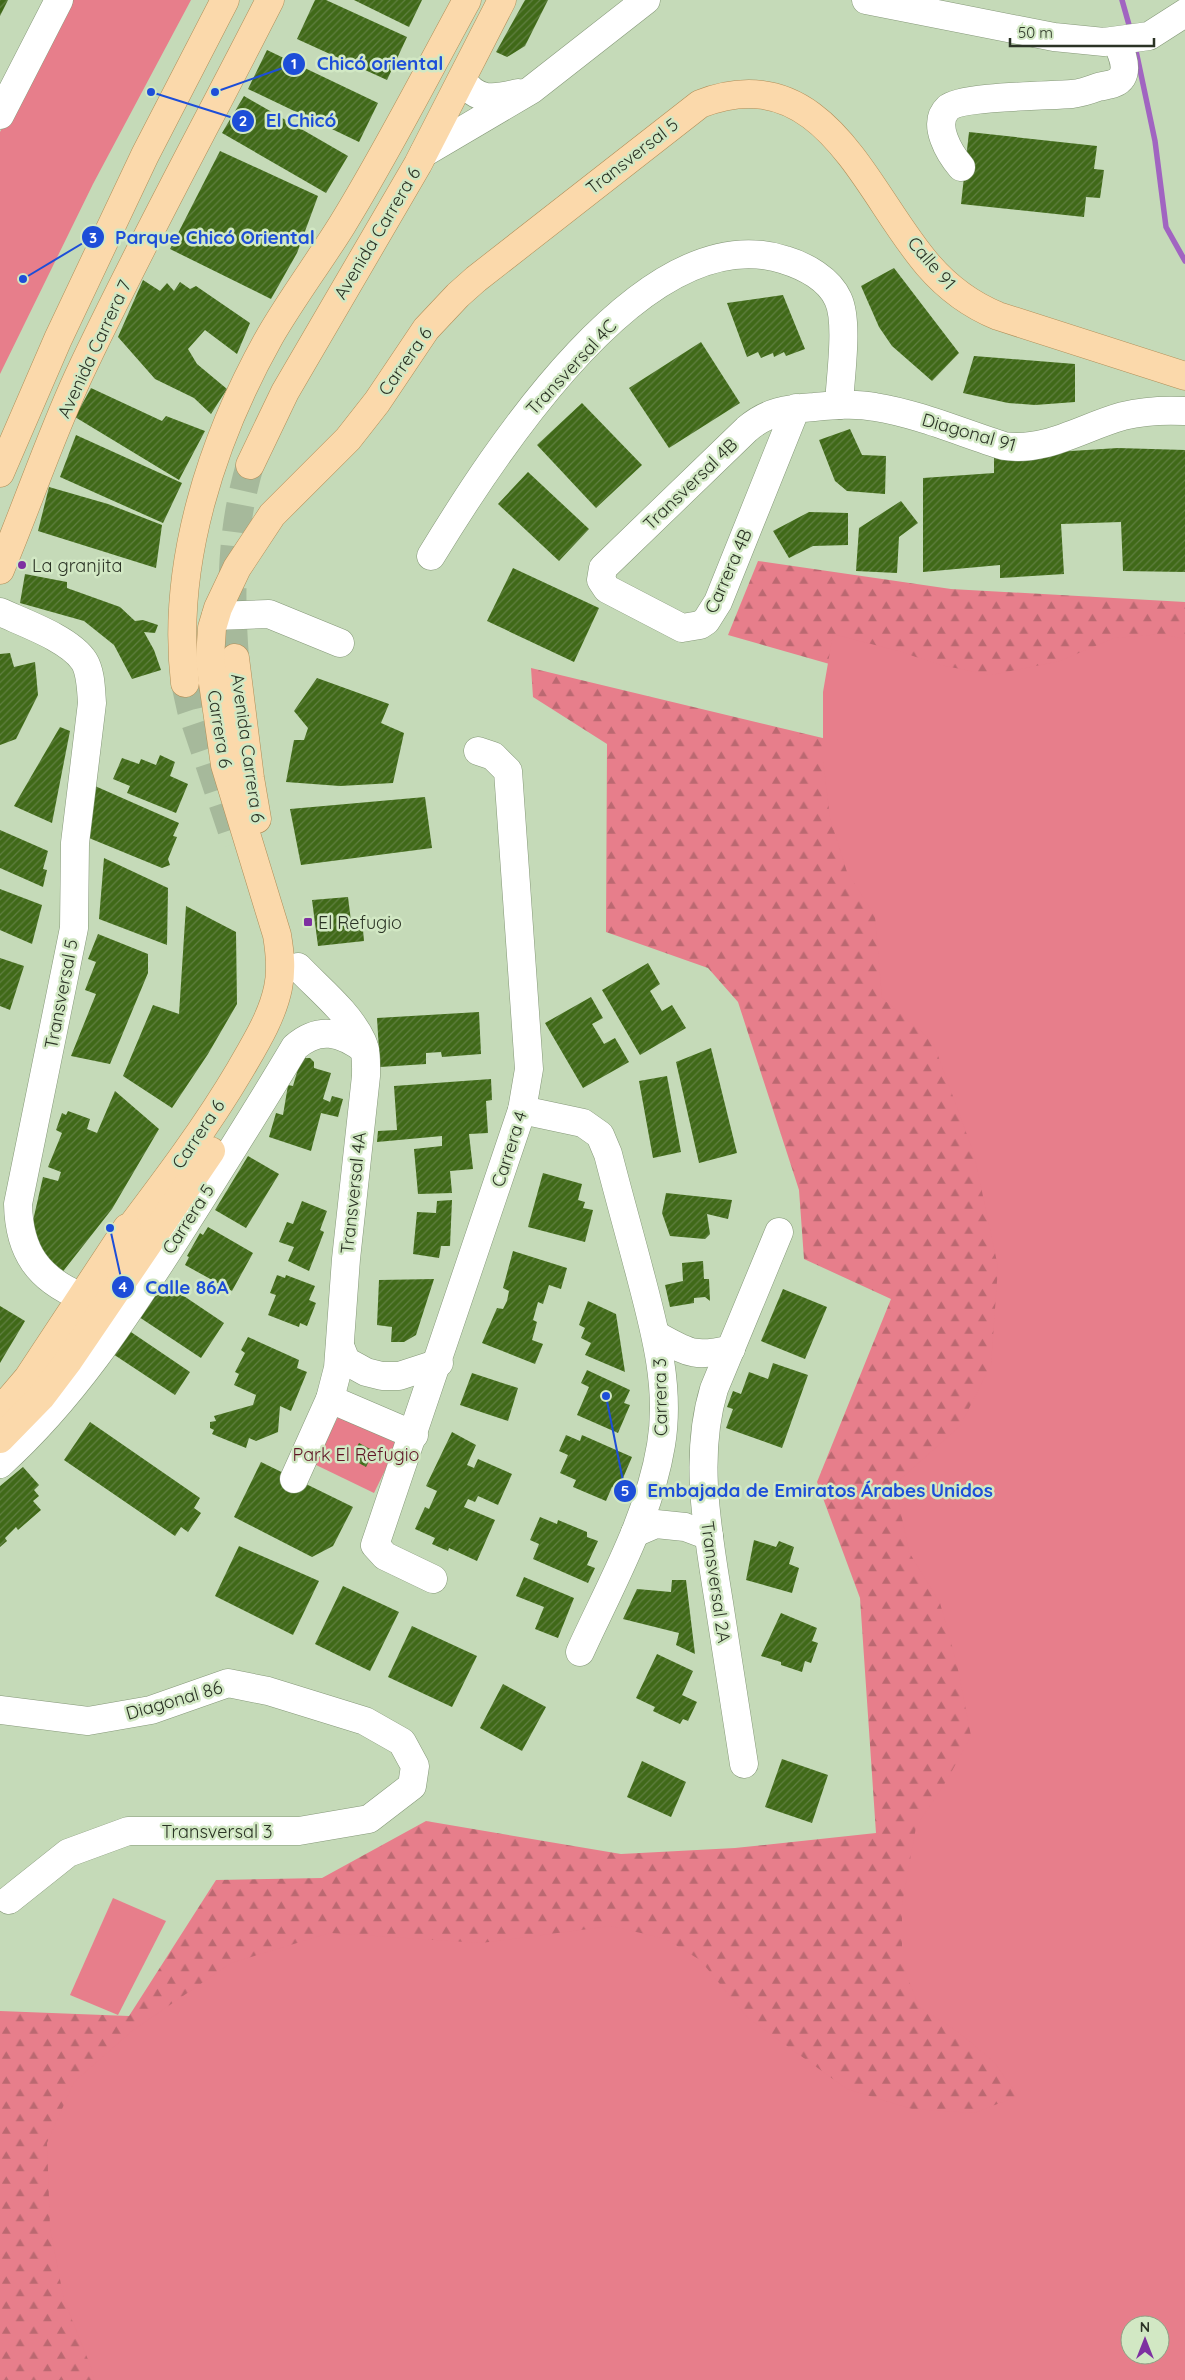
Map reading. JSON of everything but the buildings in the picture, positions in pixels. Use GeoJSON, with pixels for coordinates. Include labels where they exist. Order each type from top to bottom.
{"type":"FeatureCollection","features":[{"type":"Feature","properties":{"kind":"main road","name":"Avenida Carrera 7"},"geometry":{"type":"LineString","coordinates":[[0,472],[58,339],[145,155],[224,0]]}},
{"type":"Feature","properties":{"kind":"main road","name":"Avenida Carrera 7"},"geometry":{"type":"LineString","coordinates":[[0,570],[77,379],[147,234],[218,103],[270,0]]}},
{"type":"Feature","properties":{"kind":"main road","name":"Avenida Carrera 6"},"geometry":{"type":"LineString","coordinates":[[185,683],[181,650],[184,590],[199,508],[211,469],[230,420],[243,389],[270,336],[347,216],[394,135],[467,0]]}},
{"type":"Feature","properties":{"kind":"main road","name":"Avenida Carrera 6"},"geometry":{"type":"LineString","coordinates":[[250,465],[285,392],[424,154],[502,0]]}},
{"type":"Feature","properties":{"kind":"main road","name":"Transversal 5"},"geometry":{"type":"LineString","coordinates":[[496,262],[700,104],[717,98],[742,95],[764,95],[785,101]]}},
{"type":"Feature","properties":{"kind":"main road","name":"Calle 91"},"geometry":{"type":"LineString","coordinates":[[785,101],[805,109],[822,122],[856,164],[926,263],[951,288],[975,305],[998,316],[1185,376]]}},
{"type":"Feature","properties":{"kind":"main road","name":"Carrera 6"},"geometry":{"type":"LineString","coordinates":[[118,1244],[186,1155],[222,1100],[259,1037],[278,988],[280,954],[277,935],[225,765],[212,683],[210,643],[216,616],[237,568],[272,515],[348,440],[377,402],[418,340],[440,312],[496,262]]}},
{"type":"Feature","properties":{"kind":"main road","name":"Avenida Carrera 6"},"geometry":{"type":"LineString","coordinates":[[0,1439],[41,1397],[69,1360],[221,1135],[285,1025],[292,1002],[298,967],[298,953],[290,918],[255,807],[235,658]]}},
{"type":"Feature","properties":{"kind":"main road","name":"Avenida Carrera 6"},"geometry":{"type":"LineString","coordinates":[[235,794],[272,865]]}},
{"type":"Feature","properties":{"kind":"main road","name":"Avenida Carrera 6"},"geometry":{"type":"LineString","coordinates":[[118,1244],[247,1025],[258,999],[267,960],[263,933],[236,844]]}},
{"type":"Feature","properties":{"kind":"main road"},"geometry":{"type":"LineString","coordinates":[[0,1411],[28,1378],[118,1244]]}},
{"type":"Feature","properties":{"kind":"street"},"geometry":{"type":"LineString","coordinates":[[3,102],[59,0]]}},
{"type":"Feature","properties":{"kind":"street"},"geometry":{"type":"LineString","coordinates":[[424,154],[531,90],[646,0]]}},
{"type":"Feature","properties":{"kind":"street"},"geometry":{"type":"LineString","coordinates":[[866,0],[1054,37],[1104,42],[1130,39],[1185,14]]}},
{"type":"Feature","properties":{"kind":"street"},"geometry":{"type":"LineString","coordinates":[[961,167],[952,156],[942,132],[943,115],[948,107],[967,101],[1075,93],[1117,83],[1123,76],[1130,39]]}},
{"type":"Feature","properties":{"kind":"street"},"geometry":{"type":"LineString","coordinates":[[463,80],[468,89],[488,98],[531,90]]}},
{"type":"Feature","properties":{"kind":"street","name":"Transversal 4C"},"geometry":{"type":"LineString","coordinates":[[431,556],[500,448],[557,378],[600,332],[654,288],[696,265],[744,253],[767,254],[808,270],[832,289],[839,300],[843,337],[839,404]]}},
{"type":"Feature","properties":{"kind":"street","name":"Diagonal 91"},"geometry":{"type":"LineString","coordinates":[[796,408],[839,404],[875,406],[900,412],[1004,446],[1020,448],[1036,447],[1122,417],[1141,413],[1185,410]]}},
{"type":"Feature","properties":{"kind":"street","name":"Carrera 4B"},"geometry":{"type":"LineString","coordinates":[[601,580],[607,589],[682,628],[700,625],[706,621],[718,602],[796,408]]}},
{"type":"Feature","properties":{"kind":"street","name":"Transversal 4B"},"geometry":{"type":"LineString","coordinates":[[601,580],[602,568],[747,429],[761,417],[796,408]]}},
{"type":"Feature","properties":{"kind":"street","name":"Transversal 5"},"geometry":{"type":"LineString","coordinates":[[0,612],[54,636],[84,661],[90,683],[92,703],[75,844],[74,928],[18,1204],[22,1240],[42,1274],[63,1289],[82,1297]]}},
{"type":"Feature","properties":{"kind":"street"},"geometry":{"type":"LineString","coordinates":[[216,616],[269,614],[340,643]]}},
{"type":"Feature","properties":{"kind":"street","name":"Carrera 4"},"geometry":{"type":"LineString","coordinates":[[433,1579],[385,1556],[376,1545],[439,1363],[522,1110],[529,1068],[508,771],[493,756],[478,751]]}},
{"type":"Feature","properties":{"kind":"street","name":"Transversal 4A"},"geometry":{"type":"LineString","coordinates":[[294,1478],[330,1399],[340,1346],[346,1259],[366,1076],[365,1050],[362,1042],[344,1014],[298,967]]}},
{"type":"Feature","properties":{"kind":"street","name":"Carrera 5"},"geometry":{"type":"LineString","coordinates":[[0,1464],[51,1414],[78,1383],[105,1345],[201,1198],[295,1047],[306,1038],[320,1034],[332,1034],[354,1042],[365,1050]]}},
{"type":"Feature","properties":{"kind":"street","name":"Carrera 3"},"geometry":{"type":"LineString","coordinates":[[522,1110],[583,1123],[600,1135],[608,1154],[656,1335],[664,1412],[661,1446],[650,1489],[635,1533],[580,1652]]}},
{"type":"Feature","properties":{"kind":"street","name":"Transversal 2A"},"geometry":{"type":"LineString","coordinates":[[744,1764],[709,1536],[704,1484],[704,1451],[708,1410],[779,1232]]}},
{"type":"Feature","properties":{"kind":"street"},"geometry":{"type":"LineString","coordinates":[[656,1335],[690,1353],[706,1355],[731,1349]]}},
{"type":"Feature","properties":{"kind":"street"},"geometry":{"type":"LineString","coordinates":[[340,1346],[346,1361],[366,1372],[382,1376],[407,1375],[439,1363]]}},
{"type":"Feature","properties":{"kind":"street"},"geometry":{"type":"LineString","coordinates":[[330,1399],[414,1435]]}},
{"type":"Feature","properties":{"kind":"street"},"geometry":{"type":"LineString","coordinates":[[661,1446],[704,1451]]}},
{"type":"Feature","properties":{"kind":"street"},"geometry":{"type":"LineString","coordinates":[[635,1533],[656,1524],[686,1527],[709,1536]]}},
{"type":"Feature","properties":{"kind":"street","name":"Diagonal 86"},"geometry":{"type":"LineString","coordinates":[[0,1710],[88,1721],[151,1710],[228,1683],[268,1690],[365,1721],[402,1742],[415,1766]]}},
{"type":"Feature","properties":{"kind":"street","name":"Transversal 3"},"geometry":{"type":"LineString","coordinates":[[9,1900],[68,1853],[128,1831],[299,1831],[369,1819],[412,1786],[415,1766]]}},
{"type":"Feature","properties":{"kind":"green space"},"geometry":{"type":"Polygon","coordinates":[[[67,0],[191,0],[93,184],[0,374],[0,132],[67,0]]]}},
{"type":"Feature","properties":{"kind":"green space"},"geometry":{"type":"Polygon","coordinates":[[[758,561],[951,589],[1185,602],[1185,2380],[0,2380],[0,2011],[129,2016],[216,1880],[322,1878],[426,1821],[621,1854],[735,1848],[876,1833],[860,1598],[817,1482],[891,1299],[804,1259],[799,1190],[738,1002],[708,968],[606,932],[607,744],[533,697],[531,668],[831,740],[847,669],[728,635],[758,561]]]}},
{"type":"Feature","properties":{"kind":"green space"},"geometry":{"type":"Polygon","coordinates":[[[833,634],[898,651],[940,665],[991,675],[1060,661],[1114,638],[1162,634],[1185,639],[1185,2380],[94,2380],[91,2367],[64,2300],[50,2228],[47,2143],[74,2082],[132,2031],[231,1963],[330,1933],[481,1943],[611,1926],[666,1939],[700,1960],[748,2018],[847,2089],[912,2109],[974,2113],[1018,2096],[994,2062],[957,2031],[919,2007],[902,1963],[902,1905],[916,1827],[947,1780],[971,1736],[957,1664],[940,1603],[909,1552],[895,1484],[960,1426],[991,1365],[998,1267],[974,1154],[933,1042],[882,998],[875,916],[847,872],[830,818],[823,760],[823,692],[833,634]]]}},
{"type":"Feature","properties":{"kind":"green space","name":"Park El Refugio"},"geometry":{"type":"Polygon","coordinates":[[[339,1415],[398,1444],[374,1493],[314,1464],[339,1415]]]}},
{"type":"Feature","properties":{"kind":"green space"},"geometry":{"type":"Polygon","coordinates":[[[113,1898],[166,1921],[118,2015],[70,1995],[113,1898]]]}},
{"type":"Feature","properties":{"kind":"waterway"},"geometry":{"type":"LineString","coordinates":[[1122,0],[1131,32]]}},
{"type":"Feature","properties":{"kind":"waterway"},"geometry":{"type":"LineString","coordinates":[[1135,46],[1155,141],[1166,227],[1185,261]]}},
{"type":"Feature","properties":{"kind":"tunnel"},"geometry":{"type":"LineString","coordinates":[[235,658],[234,561],[239,513],[250,465]]}},
{"type":"Feature","properties":{"kind":"tunnel"},"geometry":{"type":"LineString","coordinates":[[185,683],[191,710],[236,843]]}},
{"type":"Feature","properties":{"kind":"place","name":"El Chicó"},"geometry":{"type":"Point","coordinates":[151,92]}},
{"type":"Feature","properties":{"kind":"place","name":"Chicó oriental"},"geometry":{"type":"Point","coordinates":[215,92]}},
{"type":"Feature","properties":{"kind":"place","name":"Parque Chicó Oriental"},"geometry":{"type":"Point","coordinates":[23,279]}},
{"type":"Feature","properties":{"kind":"place","name":"La granjita"},"geometry":{"type":"Point","coordinates":[22,565]}},
{"type":"Feature","properties":{"kind":"place","name":"El Refugio"},"geometry":{"type":"Point","coordinates":[308,922]}},
{"type":"Feature","properties":{"kind":"place","name":"Calle 86A"},"geometry":{"type":"Point","coordinates":[110,1228]}},
{"type":"Feature","properties":{"kind":"place","name":"Embajada de Emiratos Árabes Unidos"},"geometry":{"type":"Point","coordinates":[606,1396]}}]}
